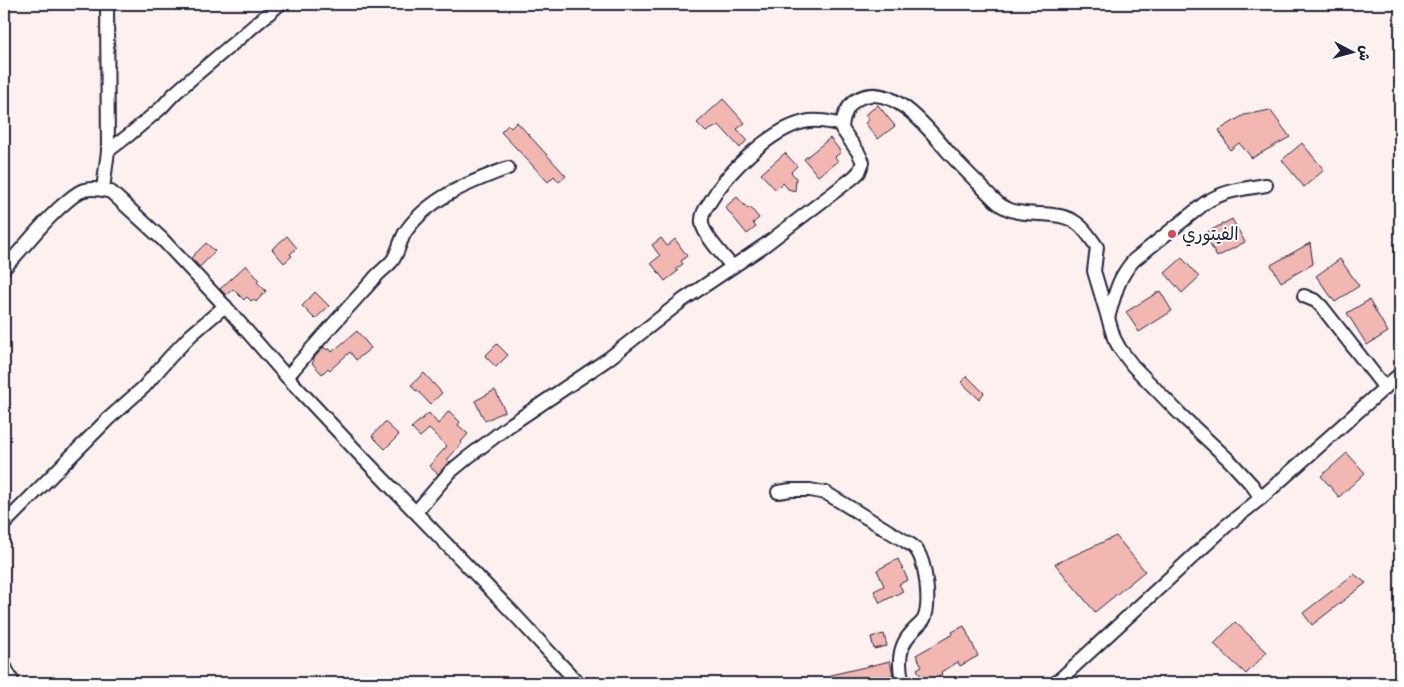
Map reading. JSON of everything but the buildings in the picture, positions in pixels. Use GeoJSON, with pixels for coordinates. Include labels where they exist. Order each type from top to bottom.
{"type":"FeatureCollection","features":[{"type":"Feature","properties":{"kind":"street"},"geometry":{"type":"LineString","coordinates":[[103,189],[108,150],[108,4]]}},
{"type":"Feature","properties":{"kind":"street"},"geometry":{"type":"LineString","coordinates":[[108,150],[161,108],[191,79],[280,4]]}},
{"type":"Feature","properties":{"kind":"street"},"geometry":{"type":"LineString","coordinates":[[416,512],[450,472],[467,458],[510,425],[608,359],[683,300],[765,245],[859,172],[863,162],[861,156],[844,134],[842,125],[845,113],[852,103],[871,95],[884,96],[906,109],[1007,210],[1067,217],[1088,234],[1097,247],[1094,271],[1114,338],[1120,349],[1181,415],[1230,461],[1261,498]]}},
{"type":"Feature","properties":{"kind":"street"},"geometry":{"type":"LineString","coordinates":[[732,266],[711,240],[701,220],[715,192],[750,154],[786,129],[811,121],[828,121],[842,125]]}},
{"type":"Feature","properties":{"kind":"street"},"geometry":{"type":"LineString","coordinates":[[288,377],[308,351],[391,262],[400,241],[419,215],[465,184],[508,168]]}},
{"type":"Feature","properties":{"kind":"street"},"geometry":{"type":"LineString","coordinates":[[1108,318],[1116,290],[1124,272],[1134,260],[1217,195],[1229,191],[1266,185]]}},
{"type":"Feature","properties":{"kind":"street"},"geometry":{"type":"LineString","coordinates":[[5,265],[56,210],[74,196],[83,190],[103,189],[111,192],[162,239],[362,457],[578,683]]}},
{"type":"Feature","properties":{"kind":"street"},"geometry":{"type":"LineString","coordinates":[[1304,296],[1316,301],[1322,307],[1385,388]]}},
{"type":"Feature","properties":{"kind":"street"},"geometry":{"type":"LineString","coordinates":[[4,524],[108,419],[144,388],[191,335],[224,306]]}},
{"type":"Feature","properties":{"kind":"street"},"geometry":{"type":"LineString","coordinates":[[1056,683],[1226,526],[1261,498],[1400,375]]}},
{"type":"Feature","properties":{"kind":"street"},"geometry":{"type":"LineString","coordinates":[[778,492],[810,490],[826,493],[915,548],[923,566],[927,592],[927,610],[923,621],[905,639],[901,650],[899,663],[903,683]]}},
{"type":"Feature","properties":{"kind":"street"},"geometry":{"type":"LineString","coordinates":[[4,665],[13,683]]}},
{"type":"Feature","properties":{"kind":"place","name":"الفيتوري"},"geometry":{"type":"Point","coordinates":[1172,234]}}]}
